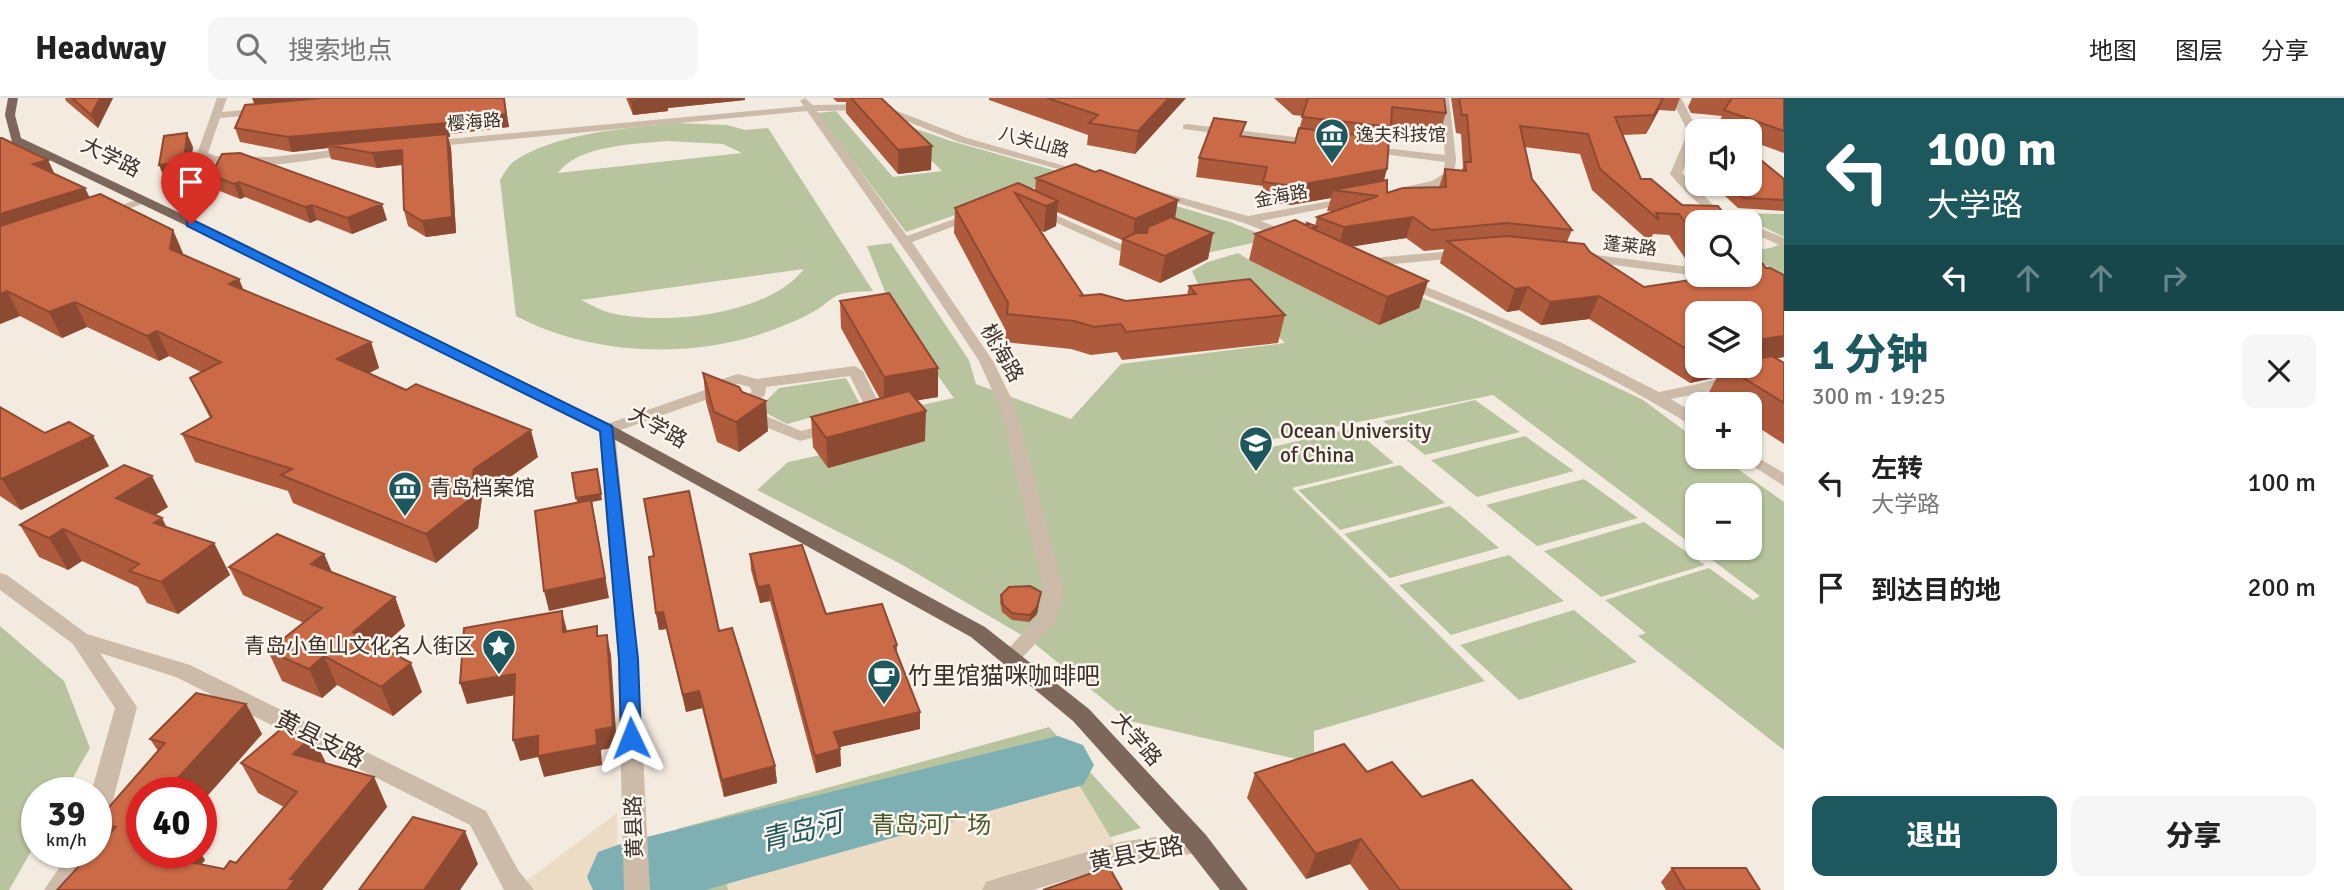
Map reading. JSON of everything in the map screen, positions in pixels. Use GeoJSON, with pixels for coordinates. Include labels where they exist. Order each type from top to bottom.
{"type":"FeatureCollection","features":[{"type":"Feature","properties":{"kind":"main road","name":"大学路"},"geometry":{"type":"LineString","coordinates":[[13,98],[10,115],[16,140],[228,241],[607,429],[978,632],[1081,715],[1197,842],[1234,890]]}},
{"type":"Feature","properties":{"kind":"street"},"geometry":{"type":"LineString","coordinates":[[222,98],[202,154],[217,162],[366,150]]}},
{"type":"Feature","properties":{"kind":"street"},"geometry":{"type":"LineString","coordinates":[[1382,194],[1436,184],[1448,175],[1451,159],[1444,98]]}},
{"type":"Feature","properties":{"kind":"street"},"geometry":{"type":"LineString","coordinates":[[1682,101],[1692,132],[1676,174],[1712,210]]}},
{"type":"Feature","properties":{"kind":"street","name":"樱海路"},"geometry":{"type":"LineString","coordinates":[[419,145],[807,103]]}},
{"type":"Feature","properties":{"kind":"street","name":"八关山路"},"geometry":{"type":"LineString","coordinates":[[807,103],[879,107],[963,140],[1097,177],[1066,184]]}},
{"type":"Feature","properties":{"kind":"street","name":"桃海路"},"geometry":{"type":"LineString","coordinates":[[807,103],[986,361],[1008,408],[1055,592],[1048,618],[1031,640],[1011,657]]}},
{"type":"Feature","properties":{"kind":"street"},"geometry":{"type":"LineString","coordinates":[[216,116],[279,110]]}},
{"type":"Feature","properties":{"kind":"street"},"geometry":{"type":"LineString","coordinates":[[1187,127],[1326,144]]}},
{"type":"Feature","properties":{"kind":"street"},"geometry":{"type":"LineString","coordinates":[[1354,147],[1451,159]]}},
{"type":"Feature","properties":{"kind":"street"},"geometry":{"type":"LineString","coordinates":[[1142,190],[1248,220],[1309,244]]}},
{"type":"Feature","properties":{"kind":"street","name":"金海路"},"geometry":{"type":"LineString","coordinates":[[1248,220],[1369,197]]}},
{"type":"Feature","properties":{"kind":"street"},"geometry":{"type":"LineString","coordinates":[[90,218],[141,201]]}},
{"type":"Feature","properties":{"kind":"street"},"geometry":{"type":"LineString","coordinates":[[1028,207],[1137,254]]}},
{"type":"Feature","properties":{"kind":"street"},"geometry":{"type":"LineString","coordinates":[[904,241],[989,211]]}},
{"type":"Feature","properties":{"kind":"street"},"geometry":{"type":"LineString","coordinates":[[1762,233],[1784,243]]}},
{"type":"Feature","properties":{"kind":"street"},"geometry":{"type":"LineString","coordinates":[[1473,253],[1351,261],[1506,323],[1658,397],[1685,415]]}},
{"type":"Feature","properties":{"kind":"street","name":"蓬莱路"},"geometry":{"type":"LineString","coordinates":[[1570,256],[1685,270]]}},
{"type":"Feature","properties":{"kind":"street"},"geometry":{"type":"LineString","coordinates":[[607,429],[713,392],[718,385],[731,380],[745,380],[757,384],[855,371],[878,418],[800,436],[752,416],[747,403]]}},
{"type":"Feature","properties":{"kind":"street"},"geometry":{"type":"LineString","coordinates":[[1658,397],[1784,371]]}},
{"type":"Feature","properties":{"kind":"street"},"geometry":{"type":"LineString","coordinates":[[713,392],[713,397],[723,403],[747,403],[760,392],[757,384]]}},
{"type":"Feature","properties":{"kind":"street","name":"黄县路"},"geometry":{"type":"LineString","coordinates":[[607,429],[628,659],[637,890]]}},
{"type":"Feature","properties":{"kind":"street"},"geometry":{"type":"LineString","coordinates":[[1762,467],[1784,481]]}},
{"type":"Feature","properties":{"kind":"street"},"geometry":{"type":"LineString","coordinates":[[0,580],[80,639],[126,707],[107,777]]}},
{"type":"Feature","properties":{"kind":"street","name":"黄县支路"},"geometry":{"type":"LineString","coordinates":[[80,639],[183,671],[478,818],[509,878],[521,890]]}},
{"type":"Feature","properties":{"kind":"street","name":"黄县支路"},"geometry":{"type":"LineString","coordinates":[[995,890],[1120,853],[1197,842]]}},
{"type":"Feature","properties":{"kind":"street"},"geometry":{"type":"LineString","coordinates":[[57,890],[73,868]]}},
{"type":"Feature","properties":{"kind":"green space"},"geometry":{"type":"Polygon","coordinates":[[[836,111],[893,177],[942,171],[890,120],[951,141],[1071,175],[906,232],[817,113],[836,111]]]}},
{"type":"Feature","properties":{"kind":"green space"},"geometry":{"type":"Polygon","coordinates":[[[676,123],[727,125],[745,130],[768,128],[873,291],[840,294],[800,319],[748,338],[681,349],[612,346],[579,340],[546,330],[516,316],[500,180],[508,168],[530,152],[570,138],[676,123]],[[668,141],[593,151],[567,164],[558,173],[742,153],[723,144],[668,141]],[[804,269],[581,300],[607,312],[633,317],[686,317],[742,307],[767,297],[788,285],[804,269]]]}},
{"type":"Feature","properties":{"kind":"green space"},"geometry":{"type":"Polygon","coordinates":[[[1096,182],[1230,222],[1470,317],[1643,400],[1685,431],[1685,469],[1738,469],[1757,483],[1685,483],[1685,540],[1493,395],[1249,444],[1255,451],[1353,428],[1394,463],[1292,488],[1485,681],[1314,731],[1314,763],[1130,721],[1030,640],[899,563],[757,490],[788,462],[926,432],[908,408],[954,398],[894,315],[867,246],[891,243],[969,360],[976,384],[1071,419],[1121,364],[1285,343],[1244,301],[1208,306],[1192,271],[1208,262],[1238,253],[1249,260],[1271,239],[1202,254],[1096,182]]]}},
{"type":"Feature","properties":{"kind":"green space"},"geometry":{"type":"Polygon","coordinates":[[[1762,214],[1784,214],[1784,237],[1762,226],[1762,214]]]}},
{"type":"Feature","properties":{"kind":"green space"},"geometry":{"type":"Polygon","coordinates":[[[1784,241],[1784,274],[1762,264],[1762,250],[1784,241]]]}},
{"type":"Feature","properties":{"kind":"green space"},"geometry":{"type":"Polygon","coordinates":[[[846,378],[860,404],[787,424],[758,409],[779,388],[846,378]]]}},
{"type":"Feature","properties":{"kind":"green space"},"geometry":{"type":"Polygon","coordinates":[[[1475,400],[1520,432],[1425,455],[1383,421],[1475,400]]]}},
{"type":"Feature","properties":{"kind":"green space"},"geometry":{"type":"Polygon","coordinates":[[[1525,436],[1574,471],[1477,497],[1431,460],[1525,436]]]}},
{"type":"Feature","properties":{"kind":"green space"},"geometry":{"type":"Polygon","coordinates":[[[1400,465],[1445,503],[1340,530],[1298,490],[1400,465]]]}},
{"type":"Feature","properties":{"kind":"green space"},"geometry":{"type":"Polygon","coordinates":[[[1584,479],[1638,518],[1537,546],[1486,505],[1584,479]]]}},
{"type":"Feature","properties":{"kind":"green space"},"geometry":{"type":"Polygon","coordinates":[[[1762,486],[1784,502],[1784,750],[1638,636],[1646,633],[1605,600],[1709,568],[1753,600],[1760,596],[1712,560],[1762,560],[1762,486]]]}},
{"type":"Feature","properties":{"kind":"green space"},"geometry":{"type":"Polygon","coordinates":[[[1450,506],[1499,548],[1390,578],[1344,534],[1450,506]]]}},
{"type":"Feature","properties":{"kind":"green space"},"geometry":{"type":"Polygon","coordinates":[[[1644,522],[1685,551],[1685,560],[1698,560],[1705,565],[1601,597],[1544,551],[1644,522]]]}},
{"type":"Feature","properties":{"kind":"green space"},"geometry":{"type":"Polygon","coordinates":[[[1509,555],[1564,601],[1451,635],[1399,585],[1509,555]]]}},
{"type":"Feature","properties":{"kind":"green space"},"geometry":{"type":"Polygon","coordinates":[[[1574,610],[1637,662],[1519,700],[1460,645],[1574,610]]]}},
{"type":"Feature","properties":{"kind":"green space"},"geometry":{"type":"Polygon","coordinates":[[[0,626],[64,681],[90,748],[73,777],[21,777],[22,868],[9,890],[0,890],[0,626]]]}},
{"type":"Feature","properties":{"kind":"green space","name":"青岛河广场"},"geometry":{"type":"Polygon","coordinates":[[[1049,727],[1141,828],[936,890],[666,890],[677,829],[1049,727]]]}},
{"type":"Feature","properties":{"kind":"shaded area"},"geometry":{"type":"Polygon","coordinates":[[[1073,775],[1120,853],[995,890],[728,890],[726,881],[1073,775]]]}},
{"type":"Feature","properties":{"kind":"shaded area"},"geometry":{"type":"Polygon","coordinates":[[[617,813],[618,890],[521,890],[518,887],[617,813]]]}},
{"type":"Feature","properties":{"kind":"building"},"geometry":{"type":"Polygon","coordinates":[[[72,98],[100,98],[91,115],[72,98]]]}},
{"type":"Feature","properties":{"kind":"building"},"geometry":{"type":"Polygon","coordinates":[[[321,98],[504,98],[506,114],[447,120],[447,123],[288,137],[235,128],[245,105],[321,98]]]}},
{"type":"Feature","properties":{"kind":"building"},"geometry":{"type":"Polygon","coordinates":[[[630,98],[656,98],[631,101],[630,98]]]}},
{"type":"Feature","properties":{"kind":"building"},"geometry":{"type":"Polygon","coordinates":[[[851,98],[881,98],[932,146],[898,150],[851,98]]]}},
{"type":"Feature","properties":{"kind":"building"},"geometry":{"type":"Polygon","coordinates":[[[1047,98],[1169,98],[1138,131],[1089,123],[1098,115],[1047,98]]]}},
{"type":"Feature","properties":{"kind":"building"},"geometry":{"type":"Polygon","coordinates":[[[1308,98],[1444,98],[1446,113],[1392,107],[1391,127],[1302,117],[1308,98]]]}},
{"type":"Feature","properties":{"kind":"building"},"geometry":{"type":"Polygon","coordinates":[[[1459,98],[1663,98],[1654,115],[1615,117],[1641,179],[1651,179],[1682,205],[1718,206],[1721,210],[1685,210],[1685,222],[1679,214],[1656,213],[1659,220],[1600,169],[1588,134],[1520,126],[1532,179],[1572,230],[1507,223],[1431,230],[1413,217],[1344,227],[1317,217],[1378,196],[1333,190],[1387,180],[1387,193],[1403,188],[1446,187],[1445,169],[1466,171],[1465,162],[1471,162],[1467,115],[1462,115],[1459,98]]]}},
{"type":"Feature","properties":{"kind":"building"},"geometry":{"type":"Polygon","coordinates":[[[1732,98],[1784,98],[1784,131],[1762,123],[1762,119],[1750,119],[1724,110],[1732,98]]]}},
{"type":"Feature","properties":{"kind":"building"},"geometry":{"type":"Polygon","coordinates":[[[1214,118],[1246,122],[1240,136],[1295,143],[1299,128],[1389,139],[1387,169],[1294,186],[1263,182],[1267,167],[1199,158],[1214,118]]]}},
{"type":"Feature","properties":{"kind":"building"},"geometry":{"type":"Polygon","coordinates":[[[187,133],[184,162],[159,165],[164,136],[187,133]]]}},
{"type":"Feature","properties":{"kind":"building"},"geometry":{"type":"Polygon","coordinates":[[[447,134],[452,217],[422,221],[404,210],[402,150],[372,153],[327,145],[447,134]]]}},
{"type":"Feature","properties":{"kind":"building"},"geometry":{"type":"Polygon","coordinates":[[[0,138],[48,160],[33,164],[85,188],[0,214],[0,138]]]}},
{"type":"Feature","properties":{"kind":"building"},"geometry":{"type":"Polygon","coordinates":[[[240,153],[382,204],[347,218],[312,205],[305,207],[239,182],[234,184],[211,175],[222,154],[240,153]]]}},
{"type":"Feature","properties":{"kind":"building"},"geometry":{"type":"Polygon","coordinates":[[[1762,161],[1784,179],[1784,200],[1741,196],[1762,196],[1762,161]]]}},
{"type":"Feature","properties":{"kind":"building"},"geometry":{"type":"Polygon","coordinates":[[[1075,164],[1095,172],[1100,170],[1178,200],[1135,219],[1036,178],[1075,164]]]}},
{"type":"Feature","properties":{"kind":"building"},"geometry":{"type":"Polygon","coordinates":[[[1018,183],[1058,201],[1046,206],[1015,193],[1083,295],[1079,296],[1101,294],[1126,301],[1196,294],[1189,286],[1250,279],[1285,315],[1126,332],[1121,324],[1094,327],[1074,321],[1007,314],[1008,303],[955,208],[1018,183]]]}},
{"type":"Feature","properties":{"kind":"building"},"geometry":{"type":"Polygon","coordinates":[[[100,194],[173,230],[170,249],[239,279],[229,284],[371,342],[337,359],[406,390],[416,384],[531,430],[474,469],[469,500],[426,534],[281,475],[292,469],[182,434],[212,417],[190,378],[221,362],[157,331],[147,336],[75,302],[49,312],[7,291],[0,294],[0,226],[100,194]]]}},
{"type":"Feature","properties":{"kind":"building"},"geometry":{"type":"Polygon","coordinates":[[[1171,217],[1213,233],[1165,256],[1123,239],[1135,233],[1147,233],[1148,227],[1171,217]]]}},
{"type":"Feature","properties":{"kind":"building"},"geometry":{"type":"Polygon","coordinates":[[[1295,220],[1318,227],[1311,228],[1428,281],[1387,297],[1255,234],[1295,220]]]}},
{"type":"Feature","properties":{"kind":"building"},"geometry":{"type":"Polygon","coordinates":[[[1507,236],[1584,244],[1590,252],[1644,287],[1685,281],[1685,287],[1762,287],[1762,263],[1766,268],[1784,275],[1784,336],[1762,339],[1762,301],[1685,301],[1685,348],[1599,296],[1550,302],[1528,287],[1515,289],[1447,241],[1507,236]]]}},
{"type":"Feature","properties":{"kind":"building"},"geometry":{"type":"Polygon","coordinates":[[[889,293],[938,368],[884,377],[840,301],[889,293]]]}},
{"type":"Feature","properties":{"kind":"building"},"geometry":{"type":"Polygon","coordinates":[[[1772,356],[1784,363],[1784,403],[1743,378],[1762,378],[1762,358],[1772,356]]]}},
{"type":"Feature","properties":{"kind":"building"},"geometry":{"type":"Polygon","coordinates":[[[703,373],[766,401],[736,422],[714,412],[703,373]]]}},
{"type":"Feature","properties":{"kind":"building"},"geometry":{"type":"Polygon","coordinates":[[[909,391],[926,411],[826,438],[811,417],[909,391]]]}},
{"type":"Feature","properties":{"kind":"building"},"geometry":{"type":"Polygon","coordinates":[[[0,407],[45,433],[69,422],[93,436],[2,479],[0,407]]]}},
{"type":"Feature","properties":{"kind":"building"},"geometry":{"type":"Polygon","coordinates":[[[124,465],[152,476],[116,498],[162,518],[154,523],[214,543],[161,582],[129,571],[139,564],[63,529],[49,538],[20,525],[124,465]]]}},
{"type":"Feature","properties":{"kind":"building"},"geometry":{"type":"Polygon","coordinates":[[[597,469],[601,494],[576,498],[572,473],[597,469]]]}},
{"type":"Feature","properties":{"kind":"building"},"geometry":{"type":"Polygon","coordinates":[[[689,491],[719,631],[732,628],[775,766],[722,780],[699,691],[683,695],[663,612],[656,613],[649,557],[654,556],[644,499],[689,491]]]}},
{"type":"Feature","properties":{"kind":"building"},"geometry":{"type":"Polygon","coordinates":[[[591,500],[605,578],[544,591],[535,511],[591,500]]]}},
{"type":"Feature","properties":{"kind":"building"},"geometry":{"type":"Polygon","coordinates":[[[277,534],[324,554],[311,564],[395,597],[353,632],[411,663],[381,687],[324,656],[309,669],[268,651],[322,608],[229,567],[277,534]]]}},
{"type":"Feature","properties":{"kind":"building"},"geometry":{"type":"Polygon","coordinates":[[[802,545],[826,614],[882,604],[897,645],[894,646],[920,712],[834,732],[840,749],[815,756],[769,585],[758,587],[750,554],[802,545]]]}},
{"type":"Feature","properties":{"kind":"building"},"geometry":{"type":"Polygon","coordinates":[[[1030,586],[1041,592],[1037,607],[1030,615],[1012,613],[1003,605],[1001,595],[1009,587],[1030,586]]]}},
{"type":"Feature","properties":{"kind":"building"},"geometry":{"type":"Polygon","coordinates":[[[562,611],[563,632],[597,626],[597,636],[607,635],[613,727],[596,730],[597,745],[538,756],[538,736],[513,740],[515,674],[460,683],[464,628],[562,611]]]}},
{"type":"Feature","properties":{"kind":"building"},"geometry":{"type":"Polygon","coordinates":[[[196,693],[246,704],[179,777],[135,777],[165,743],[150,739],[196,693]]]}},
{"type":"Feature","properties":{"kind":"building"},"geometry":{"type":"Polygon","coordinates":[[[287,724],[313,736],[293,754],[374,777],[290,879],[295,880],[287,890],[57,890],[77,868],[112,868],[112,831],[116,827],[112,826],[112,804],[126,788],[126,868],[224,869],[230,861],[236,863],[297,792],[241,763],[287,724]]]}},
{"type":"Feature","properties":{"kind":"building"},"geometry":{"type":"Polygon","coordinates":[[[1344,744],[1367,772],[1392,762],[1422,797],[1472,780],[1572,890],[1400,890],[1361,839],[1316,854],[1255,773],[1344,744]]]}},
{"type":"Feature","properties":{"kind":"building"},"geometry":{"type":"Polygon","coordinates":[[[413,817],[465,831],[424,890],[359,890],[413,817]]]}},
{"type":"Feature","properties":{"kind":"building"},"geometry":{"type":"Polygon","coordinates":[[[1109,867],[1122,890],[1043,890],[1109,867]]]}},
{"type":"Feature","properties":{"kind":"building"},"geometry":{"type":"Polygon","coordinates":[[[1672,868],[1746,868],[1760,890],[1685,890],[1672,868]]]}},
{"type":"Feature","properties":{"kind":"waterway","name":"青岛河"},"geometry":{"type":"LineString","coordinates":[[626,877],[1058,765]]}},
{"type":"Feature","properties":{"kind":"place","name":"逸夫科技馆"},"geometry":{"type":"Point","coordinates":[1332,165]}},
{"type":"Feature","properties":{"kind":"place","name":"Ocean University of China"},"geometry":{"type":"Point","coordinates":[1256,473]}},
{"type":"Feature","properties":{"kind":"place","name":"青岛档案馆"},"geometry":{"type":"Point","coordinates":[405,518]}},
{"type":"Feature","properties":{"kind":"place","name":"青岛小鱼山文化名人街区"},"geometry":{"type":"Point","coordinates":[499,676]}},
{"type":"Feature","properties":{"kind":"place","name":"竹里馆猫咪咖啡吧"},"geometry":{"type":"Point","coordinates":[884,706]}},
{"type":"Feature","properties":{"kind":"route"},"geometry":{"type":"LineString","coordinates":[[191,224],[607,429],[628,659],[631,738]]}}]}
